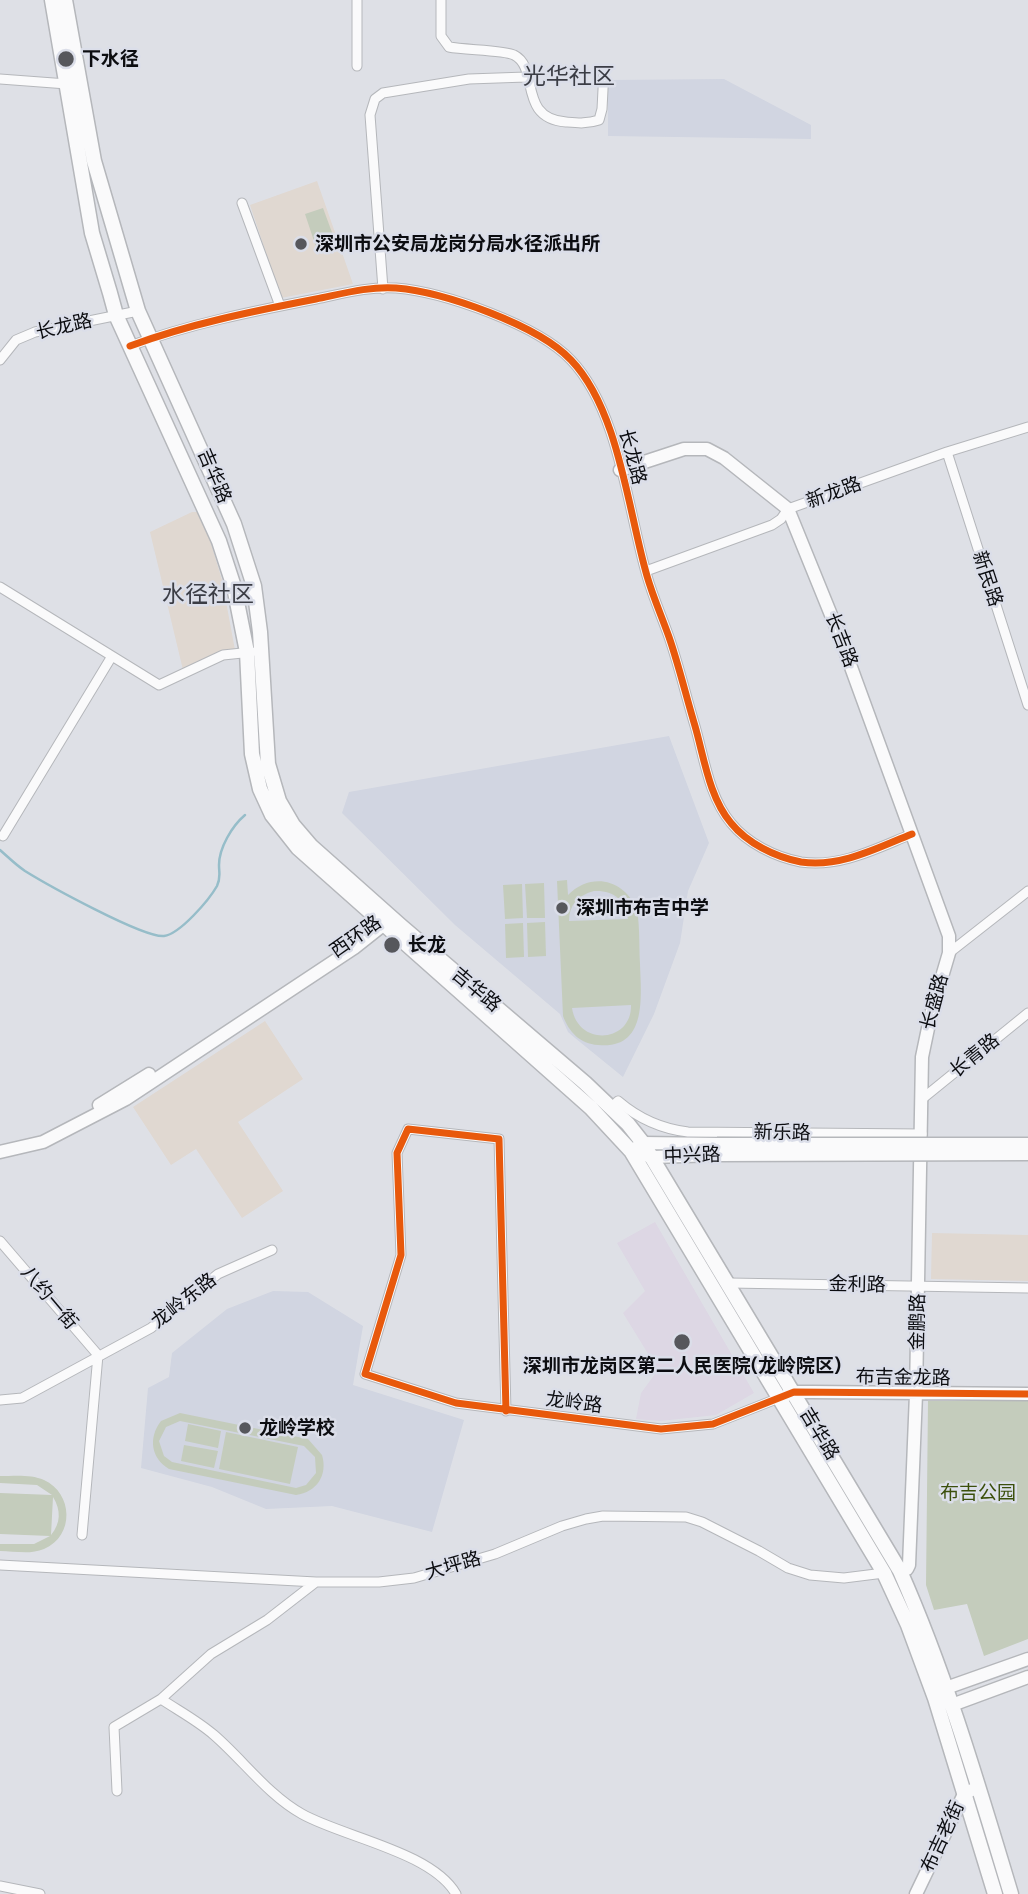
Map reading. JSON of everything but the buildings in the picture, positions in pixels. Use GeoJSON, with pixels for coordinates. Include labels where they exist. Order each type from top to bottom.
{"type":"FeatureCollection","features":[{"type":"Feature","properties":{"kind":"main road","name":"吉华路"},"geometry":{"type":"LineString","coordinates":[[52,0],[92,233],[116,315],[219,541],[254,652]]}},
{"type":"Feature","properties":{"kind":"main road","name":"吉华路"},"geometry":{"type":"LineString","coordinates":[[65,0],[94,161],[138,311],[234,524],[254,586],[252,754],[260,789],[272,815],[298,848],[611,1108],[637,1147],[779,1398],[884,1573],[908,1625],[935,1698],[995,1894]]}},
{"type":"Feature","properties":{"kind":"main road","name":"长吉路"},"geometry":{"type":"LineString","coordinates":[[621,470],[684,449],[707,449],[724,457],[788,509],[840,637],[949,936],[949,953]]}},
{"type":"Feature","properties":{"kind":"main road","name":"吉华路"},"geometry":{"type":"LineString","coordinates":[[382,920],[591,1108],[652,1157],[900,1571],[923,1622],[952,1705],[1011,1894]]}},
{"type":"Feature","properties":{"kind":"main road","name":"西环路"},"geometry":{"type":"LineString","coordinates":[[0,1145],[40,1135],[62,1126],[120,1092],[221,1029],[382,920]]}},
{"type":"Feature","properties":{"kind":"main road","name":"西环路"},"geometry":{"type":"LineString","coordinates":[[0,1152],[43,1142],[126,1099],[354,948],[382,920]]}},
{"type":"Feature","properties":{"kind":"main road","name":"长盛路"},"geometry":{"type":"LineString","coordinates":[[922,1143],[922,1057],[949,953]]}},
{"type":"Feature","properties":{"kind":"main road","name":"金鹏路"},"geometry":{"type":"LineString","coordinates":[[900,1571],[909,1565],[922,1143]]}},
{"type":"Feature","properties":{"kind":"main road","name":"中兴路"},"geometry":{"type":"LineString","coordinates":[[652,1157],[717,1150],[1028,1144]]}},
{"type":"Feature","properties":{"kind":"main road","name":"中兴路"},"geometry":{"type":"LineString","coordinates":[[637,1147],[1028,1153]]}},
{"type":"Feature","properties":{"kind":"main road","name":"布吉金龙路"},"geometry":{"type":"LineString","coordinates":[[779,1398],[794,1392],[1028,1394]]}},
{"type":"Feature","properties":{"kind":"main road"},"geometry":{"type":"LineString","coordinates":[[946,1688],[1028,1659]]}},
{"type":"Feature","properties":{"kind":"main road"},"geometry":{"type":"LineString","coordinates":[[952,1705],[1028,1676]]}},
{"type":"Feature","properties":{"kind":"main road","name":"布吉老街"},"geometry":{"type":"LineString","coordinates":[[916,1894],[964,1794],[978,1787]]}},
{"type":"Feature","properties":{"kind":"street"},"geometry":{"type":"LineString","coordinates":[[357,0],[357,66]]}},
{"type":"Feature","properties":{"kind":"street"},"geometry":{"type":"LineString","coordinates":[[441,0],[441,36],[449,47],[465,51],[512,54],[522,62],[537,106],[545,116],[559,121],[589,124],[599,120],[603,109],[604,70]]}},
{"type":"Feature","properties":{"kind":"street"},"geometry":{"type":"LineString","coordinates":[[383,289],[370,115],[375,99],[383,93],[469,79],[526,77]]}},
{"type":"Feature","properties":{"kind":"street"},"geometry":{"type":"LineString","coordinates":[[0,79],[67,83]]}},
{"type":"Feature","properties":{"kind":"street"},"geometry":{"type":"LineString","coordinates":[[242,203],[280,306]]}},
{"type":"Feature","properties":{"kind":"street","name":"长龙路"},"geometry":{"type":"LineString","coordinates":[[130,346],[151,338],[280,306],[365,290],[396,288],[464,302],[518,326],[554,346],[571,359],[601,405],[621,470],[646,571],[670,639],[716,798],[731,823],[752,843],[801,862],[836,862],[912,834]]}},
{"type":"Feature","properties":{"kind":"street","name":"长龙路"},"geometry":{"type":"LineString","coordinates":[[0,360],[16,340],[35,332],[138,311]]}},
{"type":"Feature","properties":{"kind":"street","name":"新龙路"},"geometry":{"type":"LineString","coordinates":[[646,571],[772,525],[781,519],[788,509],[947,452],[1028,427]]}},
{"type":"Feature","properties":{"kind":"street","name":"新民路"},"geometry":{"type":"LineString","coordinates":[[947,452],[1028,705]]}},
{"type":"Feature","properties":{"kind":"street"},"geometry":{"type":"LineString","coordinates":[[0,587],[159,685],[223,655],[254,652]]}},
{"type":"Feature","properties":{"kind":"street"},"geometry":{"type":"LineString","coordinates":[[3,835],[112,656]]}},
{"type":"Feature","properties":{"kind":"street","name":"长盛路"},"geometry":{"type":"LineString","coordinates":[[949,953],[1028,891]]}},
{"type":"Feature","properties":{"kind":"street","name":"长青路"},"geometry":{"type":"LineString","coordinates":[[922,1099],[1028,1013]]}},
{"type":"Feature","properties":{"kind":"street","name":"新乐路"},"geometry":{"type":"LineString","coordinates":[[611,1108],[618,1101],[631,1112],[663,1128],[688,1132],[922,1143]]}},
{"type":"Feature","properties":{"kind":"street","name":"龙岭路"},"geometry":{"type":"LineString","coordinates":[[506,1410],[499,1139],[408,1129],[397,1153],[401,1255],[365,1374],[456,1403],[506,1410],[661,1429],[713,1424],[779,1398]]}},
{"type":"Feature","properties":{"kind":"street"},"geometry":{"type":"LineString","coordinates":[[922,1143],[1028,1144]]}},
{"type":"Feature","properties":{"kind":"street"},"geometry":{"type":"LineString","coordinates":[[922,1143],[1028,1153]]}},
{"type":"Feature","properties":{"kind":"street","name":"八约一街"},"geometry":{"type":"LineString","coordinates":[[0,1241],[98,1355]]}},
{"type":"Feature","properties":{"kind":"street","name":"龙岭东路"},"geometry":{"type":"LineString","coordinates":[[0,1400],[22,1398],[150,1328],[218,1273],[272,1250]]}},
{"type":"Feature","properties":{"kind":"street","name":"金利路"},"geometry":{"type":"LineString","coordinates":[[729,1283],[1028,1288]]}},
{"type":"Feature","properties":{"kind":"street"},"geometry":{"type":"LineString","coordinates":[[82,1535],[98,1355]]}},
{"type":"Feature","properties":{"kind":"street","name":"大坪路"},"geometry":{"type":"LineString","coordinates":[[0,1565],[316,1582],[379,1582],[414,1577],[495,1554],[562,1525],[603,1516],[686,1517],[748,1545],[788,1568],[810,1575],[844,1578],[884,1573]]}},
{"type":"Feature","properties":{"kind":"street"},"geometry":{"type":"LineString","coordinates":[[117,1791],[114,1727],[161,1699],[211,1654],[267,1620],[316,1582]]}},
{"type":"Feature","properties":{"kind":"street"},"geometry":{"type":"LineString","coordinates":[[161,1699],[214,1735],[281,1800],[302,1814],[384,1846],[437,1873],[449,1883],[456,1894]]}},
{"type":"Feature","properties":{"kind":"street"},"geometry":{"type":"LineString","coordinates":[[4,1889],[40,1894]]}},
{"type":"Feature","properties":{"kind":"shaded area"},"geometry":{"type":"Polygon","coordinates":[[[724,79],[811,125],[811,139],[608,136],[608,80],[724,79]]]}},
{"type":"Feature","properties":{"kind":"shaded area","name":"深圳市公安局龙岗分局水径派出所"},"geometry":{"type":"Polygon","coordinates":[[[317,181],[353,284],[281,298],[250,205],[317,181]]]}},
{"type":"Feature","properties":{"kind":"shaded area"},"geometry":{"type":"Polygon","coordinates":[[[192,512],[198,512],[206,527],[222,580],[235,650],[183,670],[150,532],[192,512]]]}},
{"type":"Feature","properties":{"kind":"shaded area","name":"深圳市布吉中学"},"geometry":{"type":"Polygon","coordinates":[[[669,736],[709,843],[688,891],[680,943],[654,1014],[623,1077],[568,1032],[560,1014],[455,925],[342,813],[349,792],[669,736]]]}},
{"type":"Feature","properties":{"kind":"shaded area"},"geometry":{"type":"Polygon","coordinates":[[[265,1021],[303,1079],[238,1122],[283,1191],[242,1218],[196,1149],[171,1165],[133,1107],[265,1021]]]}},
{"type":"Feature","properties":{"kind":"shaded area","name":"深圳市龙岗区第二人民医院(龙岭院区)"},"geometry":{"type":"Polygon","coordinates":[[[655,1222],[754,1393],[716,1415],[660,1421],[636,1419],[641,1393],[658,1370],[623,1313],[645,1291],[617,1243],[655,1222]]]}},
{"type":"Feature","properties":{"kind":"shaded area"},"geometry":{"type":"Polygon","coordinates":[[[932,1233],[1028,1235],[1028,1281],[931,1279],[932,1233]]]}},
{"type":"Feature","properties":{"kind":"shaded area","name":"龙岭学校"},"geometry":{"type":"Polygon","coordinates":[[[273,1291],[308,1292],[363,1326],[353,1385],[464,1420],[432,1532],[332,1506],[266,1509],[212,1487],[141,1468],[148,1388],[169,1377],[172,1353],[227,1309],[273,1291]]]}},
{"type":"Feature","properties":{"kind":"green space"},"geometry":{"type":"Polygon","coordinates":[[[323,208],[337,246],[318,253],[305,214],[323,208]]]}},
{"type":"Feature","properties":{"kind":"green space"},"geometry":{"type":"Polygon","coordinates":[[[567,880],[568,895],[587,883],[607,882],[625,892],[637,910],[641,991],[638,1018],[634,1030],[626,1039],[614,1044],[598,1045],[581,1040],[568,1027],[563,1016],[557,881],[567,880]],[[594,891],[583,895],[576,902],[569,921],[628,919],[625,906],[613,894],[594,891]],[[631,1005],[572,1008],[576,1021],[584,1029],[604,1035],[623,1027],[629,1018],[631,1005]]]}},
{"type":"Feature","properties":{"kind":"green space"},"geometry":{"type":"Polygon","coordinates":[[[544,883],[545,918],[527,918],[525,884],[544,883]]]}},
{"type":"Feature","properties":{"kind":"green space"},"geometry":{"type":"Polygon","coordinates":[[[522,884],[523,918],[505,919],[503,885],[522,884]]]}},
{"type":"Feature","properties":{"kind":"green space"},"geometry":{"type":"Polygon","coordinates":[[[545,922],[546,956],[528,957],[527,923],[545,922]]]}},
{"type":"Feature","properties":{"kind":"green space"},"geometry":{"type":"Polygon","coordinates":[[[523,923],[524,957],[506,958],[505,924],[523,923]]]}},
{"type":"Feature","properties":{"kind":"green space","name":"布吉公园"},"geometry":{"type":"Polygon","coordinates":[[[928,1401],[1028,1401],[1028,1639],[984,1656],[967,1604],[934,1610],[926,1585],[928,1401]]]}},
{"type":"Feature","properties":{"kind":"green space"},"geometry":{"type":"Polygon","coordinates":[[[180,1413],[308,1439],[322,1455],[322,1476],[310,1490],[296,1495],[169,1469],[158,1459],[153,1447],[154,1434],[161,1421],[180,1413]],[[180,1421],[166,1427],[159,1441],[164,1456],[172,1462],[296,1488],[306,1485],[316,1473],[315,1457],[304,1446],[180,1421]]]}},
{"type":"Feature","properties":{"kind":"green space"},"geometry":{"type":"Polygon","coordinates":[[[188,1424],[221,1431],[218,1448],[185,1441],[188,1424]]]}},
{"type":"Feature","properties":{"kind":"green space"},"geometry":{"type":"Polygon","coordinates":[[[226,1432],[298,1447],[290,1484],[219,1469],[226,1432]]]}},
{"type":"Feature","properties":{"kind":"green space"},"geometry":{"type":"Polygon","coordinates":[[[184,1445],[218,1451],[214,1468],[181,1461],[184,1445]]]}},
{"type":"Feature","properties":{"kind":"green space"},"geometry":{"type":"Polygon","coordinates":[[[0,1476],[22,1476],[39,1478],[54,1486],[61,1494],[66,1514],[61,1535],[54,1543],[33,1552],[0,1551],[0,1544],[34,1544],[50,1536],[0,1534],[0,1493],[52,1495],[37,1485],[0,1483],[0,1476]],[[53,1497],[51,1535],[58,1521],[53,1497]]]}},
{"type":"Feature","properties":{"kind":"waterway"},"geometry":{"type":"LineString","coordinates":[[0,850],[25,871],[73,898],[136,929],[164,936],[186,923],[213,892],[219,880],[220,858],[224,845],[231,831],[245,815]]}},
{"type":"Feature","properties":{"kind":"cycle path"},"geometry":{"type":"LineString","coordinates":[[130,346],[245,313],[355,291],[396,288],[439,296],[489,312],[556,347],[571,360],[587,381],[611,433],[647,576],[676,659],[708,776],[717,801],[731,823],[753,843],[772,853],[791,860],[816,863],[858,856],[912,834]]}},
{"type":"Feature","properties":{"kind":"cycle path"},"geometry":{"type":"LineString","coordinates":[[506,1411],[499,1139],[408,1129],[397,1153],[401,1255],[365,1374],[456,1403],[661,1429],[713,1424],[794,1392],[1028,1394]]}},
{"type":"Feature","properties":{"kind":"place","name":"下水径"},"geometry":{"type":"Point","coordinates":[66,59]}},
{"type":"Feature","properties":{"kind":"place","name":"深圳市公安局龙岗分局水径派出所"},"geometry":{"type":"Point","coordinates":[301,244]}},
{"type":"Feature","properties":{"kind":"place","name":"深圳市布吉中学"},"geometry":{"type":"Point","coordinates":[562,908]}},
{"type":"Feature","properties":{"kind":"place","name":"长龙"},"geometry":{"type":"Point","coordinates":[392,945]}},
{"type":"Feature","properties":{"kind":"place","name":"深圳市龙岗区第二人民医院(龙岭院区)"},"geometry":{"type":"Point","coordinates":[682,1342]}},
{"type":"Feature","properties":{"kind":"place","name":"龙岭学校"},"geometry":{"type":"Point","coordinates":[245,1428]}},
{"type":"Feature","properties":{"kind":"district","name":"光华社区"},"geometry":{"type":"Point","coordinates":[569,77]}},
{"type":"Feature","properties":{"kind":"district","name":"水径社区"},"geometry":{"type":"Point","coordinates":[208,595]}}]}
